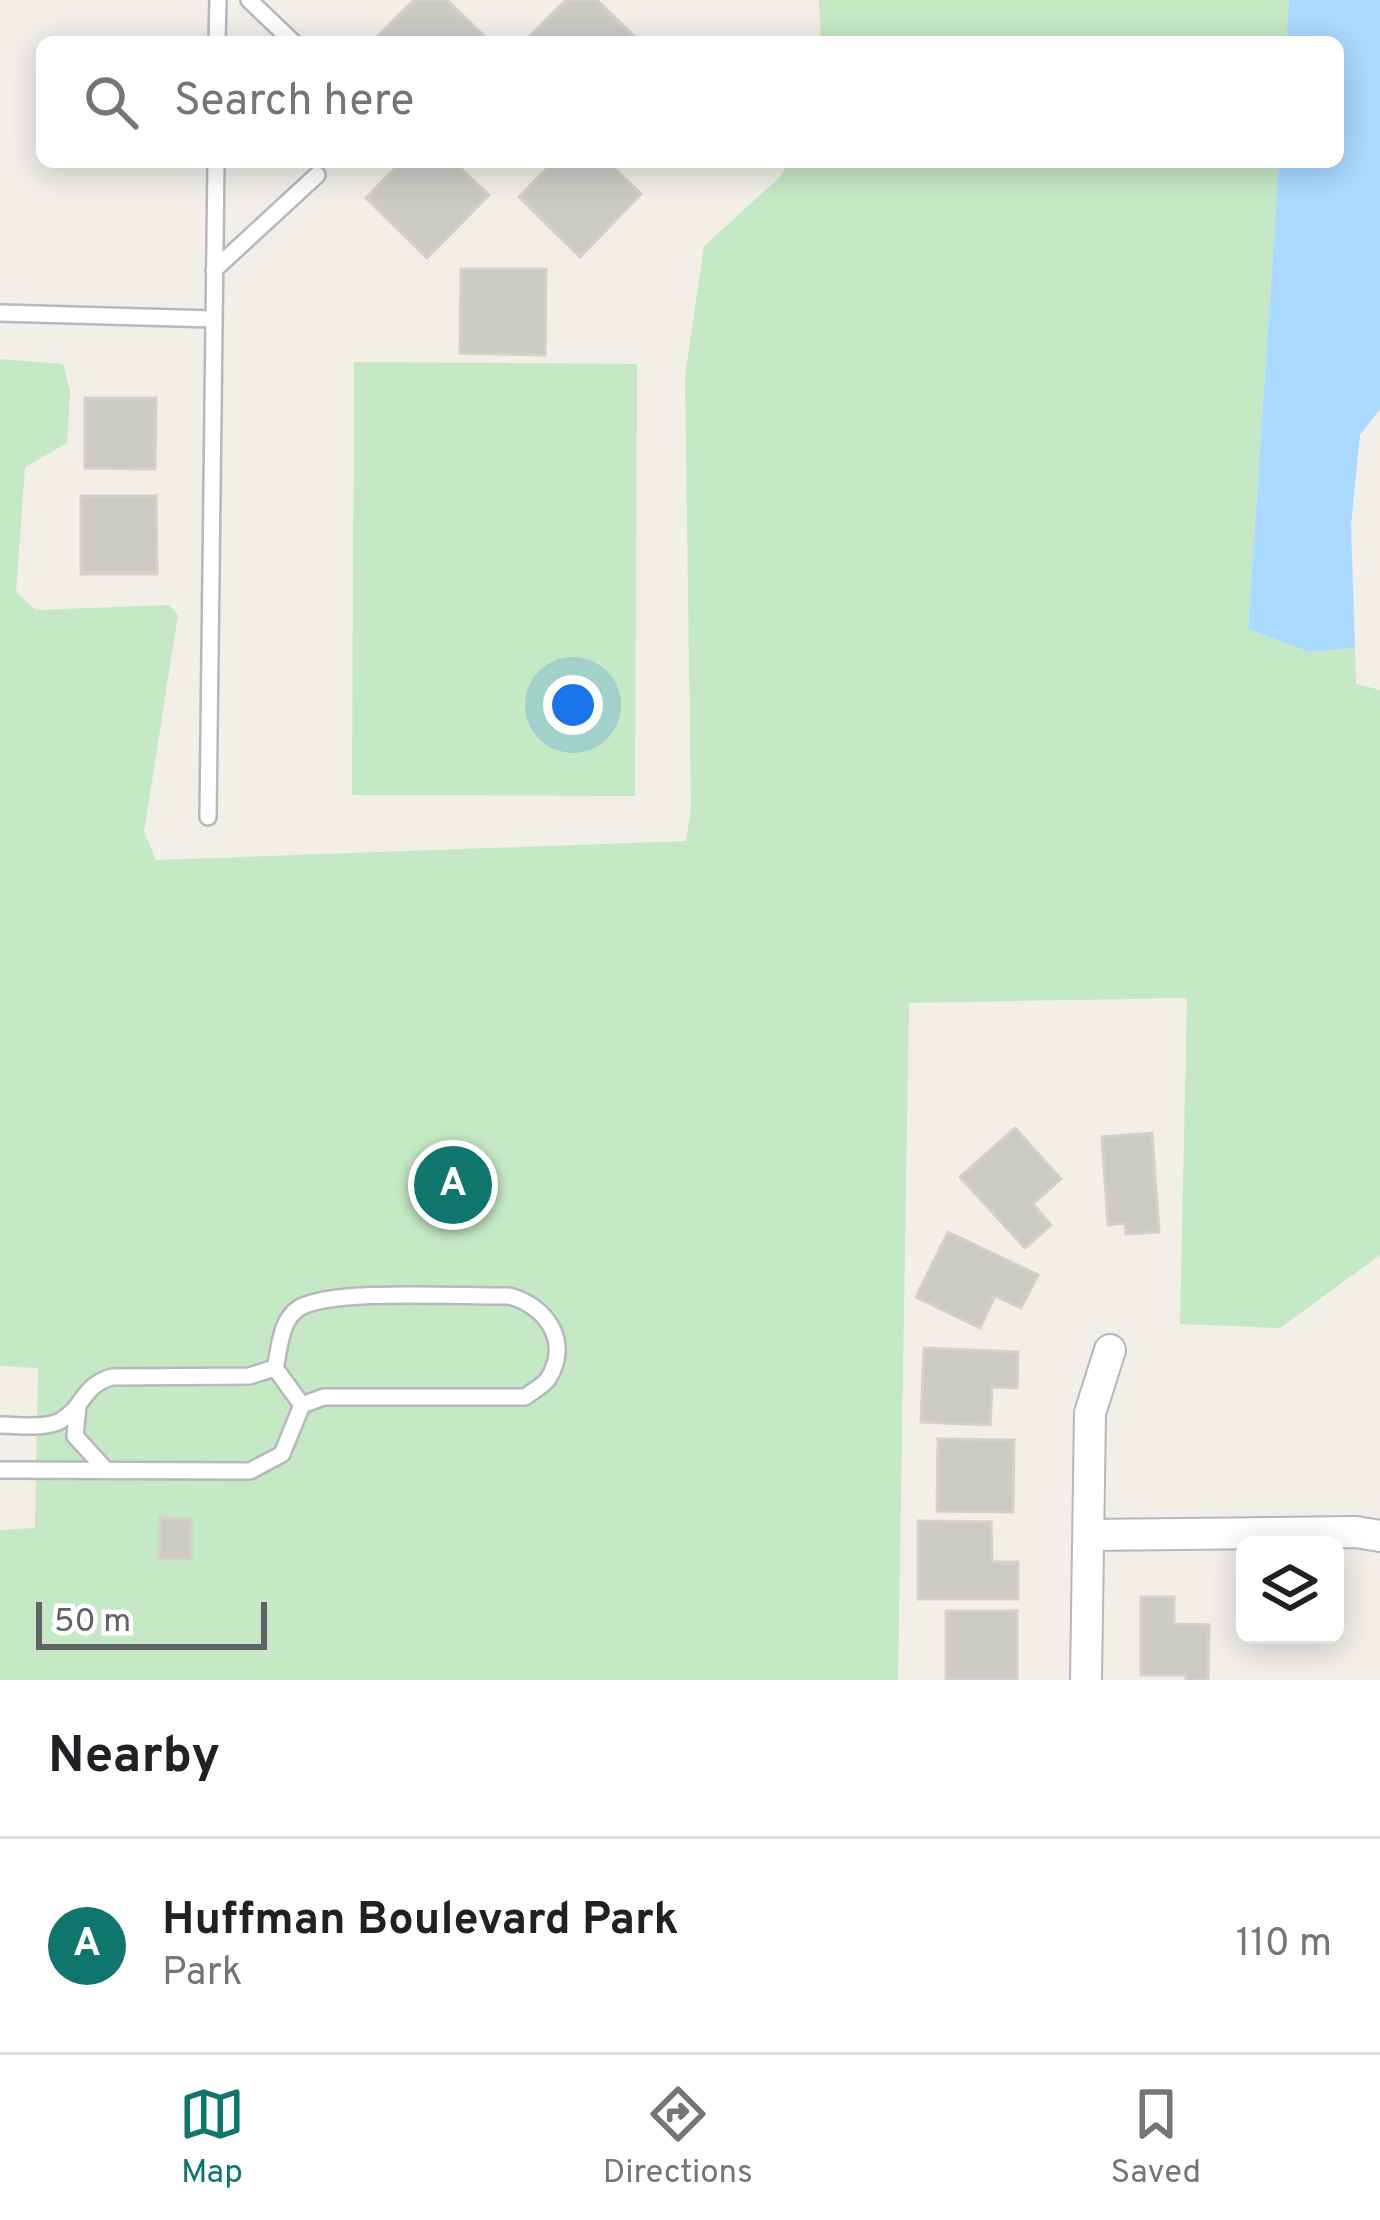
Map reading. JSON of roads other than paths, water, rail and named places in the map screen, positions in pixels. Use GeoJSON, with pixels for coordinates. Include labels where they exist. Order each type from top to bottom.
{"type":"FeatureCollection","features":[{"type":"Feature","properties":{"kind":"street"},"geometry":{"type":"LineString","coordinates":[[1086,1680],[1090,1413],[1110,1350]]}},
{"type":"Feature","properties":{"kind":"street"},"geometry":{"type":"LineString","coordinates":[[1089,1535],[1356,1532],[1380,1536]]}},
{"type":"Feature","properties":{"kind":"lane"},"geometry":{"type":"LineString","coordinates":[[217,36],[218,0]]}},
{"type":"Feature","properties":{"kind":"lane"},"geometry":{"type":"LineString","coordinates":[[249,0],[287,36]]}},
{"type":"Feature","properties":{"kind":"lane"},"geometry":{"type":"LineString","coordinates":[[208,817],[216,168]]}},
{"type":"Feature","properties":{"kind":"lane"},"geometry":{"type":"LineString","coordinates":[[214,270],[317,175]]}},
{"type":"Feature","properties":{"kind":"lane"},"geometry":{"type":"LineString","coordinates":[[0,313],[213,319]]}},
{"type":"Feature","properties":{"kind":"lane"},"geometry":{"type":"LineString","coordinates":[[0,1470],[250,1471],[282,1454],[302,1405],[324,1397],[525,1397],[548,1380],[558,1347],[550,1321],[531,1302],[508,1296],[326,1299],[297,1309],[285,1324],[275,1368],[302,1405]]}},
{"type":"Feature","properties":{"kind":"lane"},"geometry":{"type":"LineString","coordinates":[[0,1425],[58,1423],[78,1406],[94,1382],[112,1377],[249,1376],[275,1368]]}},
{"type":"Feature","properties":{"kind":"lane"},"geometry":{"type":"LineString","coordinates":[[78,1406],[75,1436],[106,1470]]}},
{"type":"Feature","properties":{"kind":"water"},"geometry":{"type":"Polygon","coordinates":[[[1289,0],[1380,0],[1380,409],[1360,435],[1351,525],[1355,648],[1309,652],[1248,629],[1279,168],[1344,168],[1344,36],[1286,36],[1289,0]]]}},
{"type":"Feature","properties":{"kind":"place","name":"Huffman Boulevard Park"},"geometry":{"type":"Point","coordinates":[453,1185]}}]}
